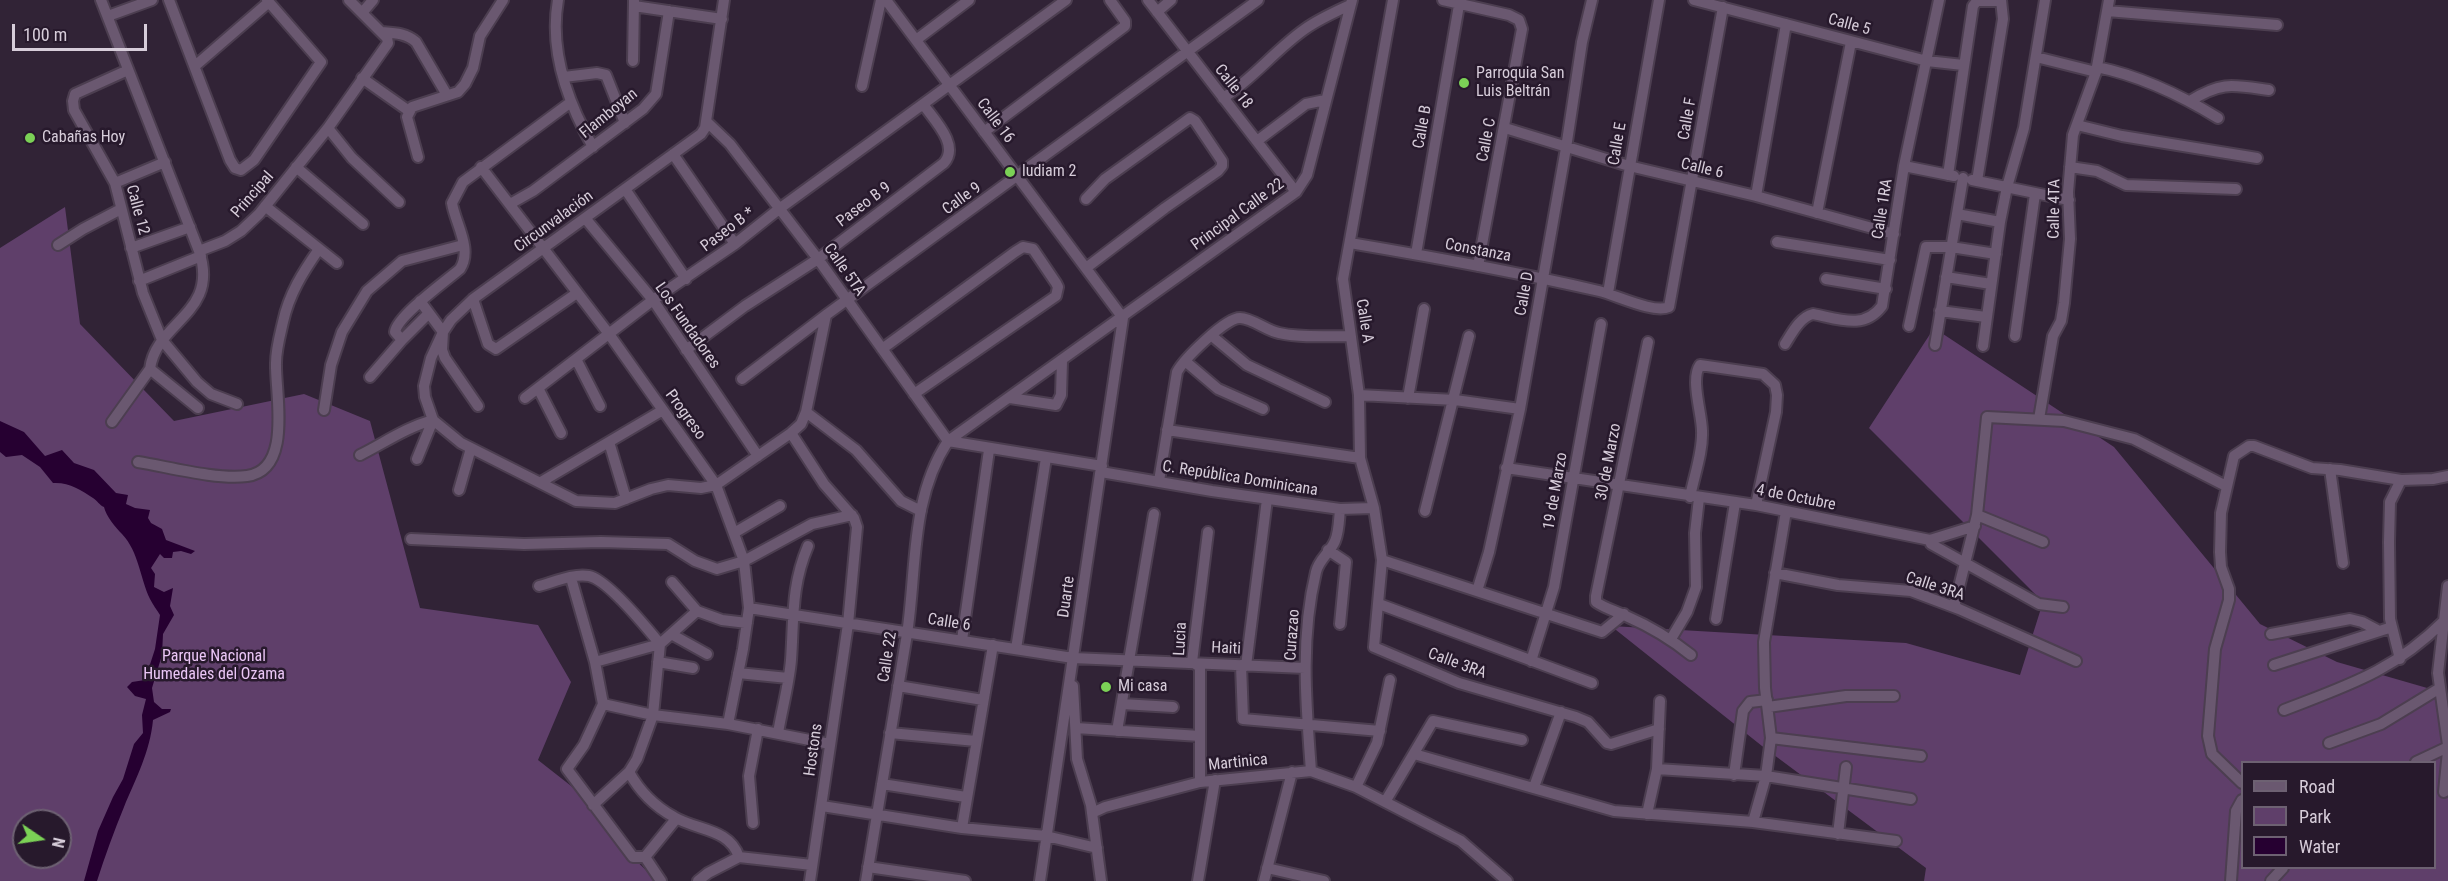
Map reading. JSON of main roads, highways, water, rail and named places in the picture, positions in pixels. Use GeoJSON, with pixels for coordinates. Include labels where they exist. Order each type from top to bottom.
{"type":"FeatureCollection","features":[{"type":"Feature","properties":{"kind":"water"},"geometry":{"type":"Polygon","coordinates":[[[0,421],[24,432],[45,456],[62,450],[74,463],[94,470],[116,493],[128,495],[126,504],[150,510],[148,518],[151,523],[162,529],[166,540],[195,551],[191,554],[181,551],[173,552],[172,558],[164,558],[160,554],[151,568],[155,574],[154,587],[164,592],[173,588],[170,606],[174,615],[163,634],[162,655],[152,688],[154,702],[162,709],[171,709],[170,712],[153,720],[146,754],[97,881],[84,881],[98,831],[123,779],[134,744],[143,733],[142,715],[146,699],[135,696],[127,687],[132,682],[145,680],[155,649],[160,615],[150,599],[136,557],[128,541],[109,518],[104,507],[74,487],[53,483],[40,467],[22,455],[6,457],[0,452],[0,421]]]}},
{"type":"Feature","properties":{"kind":"place","name":"Parroquia San Luis Beltrán"},"geometry":{"type":"Point","coordinates":[1464,83]}},
{"type":"Feature","properties":{"kind":"place","name":"Cabañas Hoy"},"geometry":{"type":"Point","coordinates":[30,138]}},
{"type":"Feature","properties":{"kind":"place","name":"ludiam 2"},"geometry":{"type":"Point","coordinates":[1010,172]}},
{"type":"Feature","properties":{"kind":"place","name":"Mi casa"},"geometry":{"type":"Point","coordinates":[1106,687]}},
{"type":"Feature","properties":{"kind":"park label","name":"Parque Nacional Humedales del Ozama"},"geometry":{"type":"Point","coordinates":[214,666]}}]}
